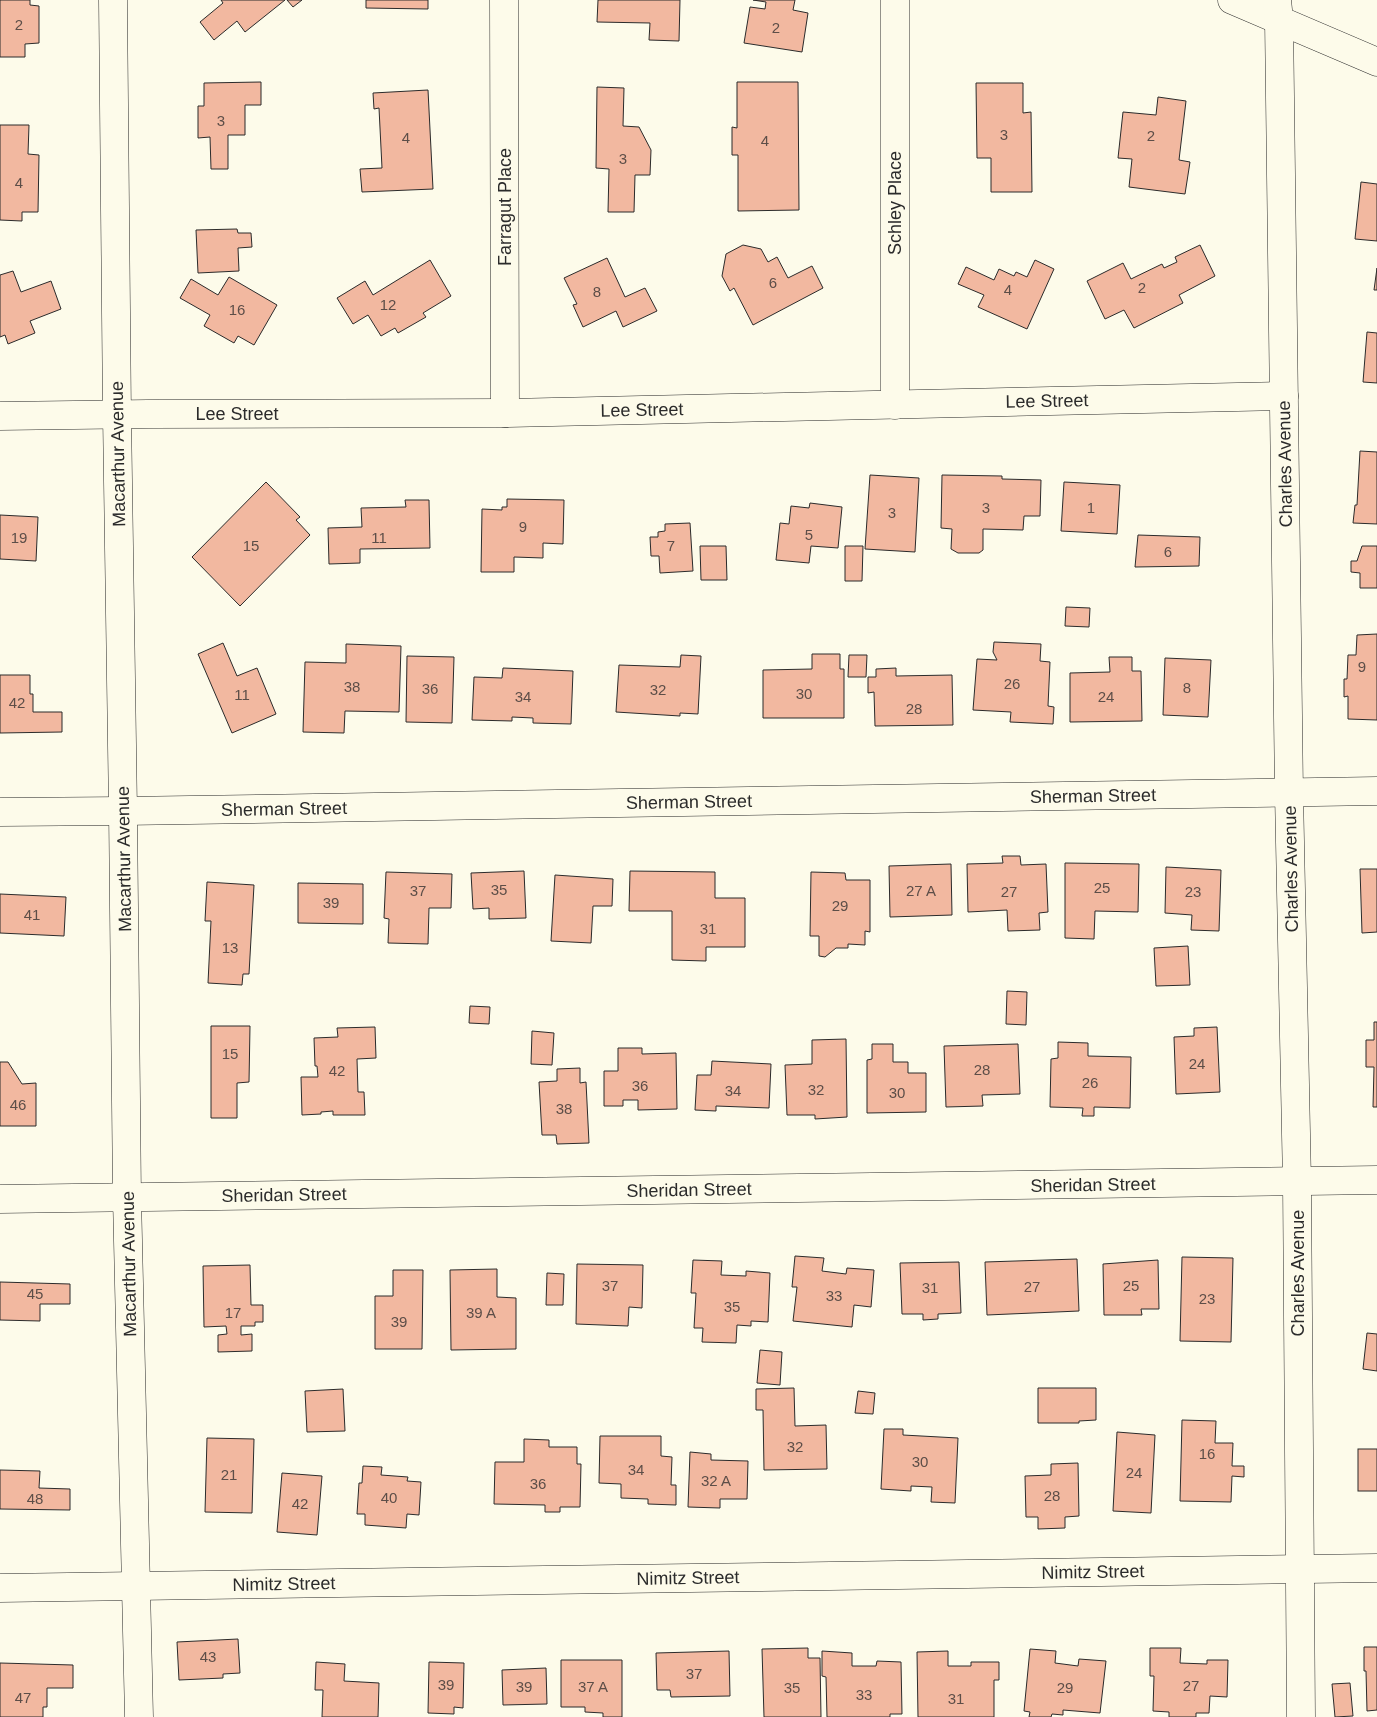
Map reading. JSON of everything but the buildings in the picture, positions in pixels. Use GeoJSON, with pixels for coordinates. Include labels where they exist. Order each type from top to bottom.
{"type":"FeatureCollection","features":[{"type":"Feature","properties":{"kind":"street","name":"Macarthur Avenue"},"geometry":{"type":"LineString","coordinates":[[113,0],[127,1197],[139,1717]]}},
{"type":"Feature","properties":{"kind":"street","name":"Farragut Place"},"geometry":{"type":"LineString","coordinates":[[504,0],[505,413]]}},
{"type":"Feature","properties":{"kind":"street","name":"Schley Place"},"geometry":{"type":"LineString","coordinates":[[894,0],[895,405]]}},
{"type":"Feature","properties":{"kind":"street"},"geometry":{"type":"LineString","coordinates":[[1232,0],[1278,10],[1377,62]]}},
{"type":"Feature","properties":{"kind":"street","name":"Charles Avenue"},"geometry":{"type":"LineString","coordinates":[[1278,10],[1289,792],[1297,1182],[1301,1717]]}},
{"type":"Feature","properties":{"kind":"street","name":"Lee Street"},"geometry":{"type":"LineString","coordinates":[[0,416],[505,413],[1284,396]]}},
{"type":"Feature","properties":{"kind":"street","name":"Sherman Street"},"geometry":{"type":"LineString","coordinates":[[0,812],[1377,791]]}},
{"type":"Feature","properties":{"kind":"street","name":"Sheridan Street"},"geometry":{"type":"LineString","coordinates":[[0,1199],[1377,1180]]}},
{"type":"Feature","properties":{"kind":"street","name":"Nimitz Street"},"geometry":{"type":"LineString","coordinates":[[0,1588],[1377,1568]]}}]}
